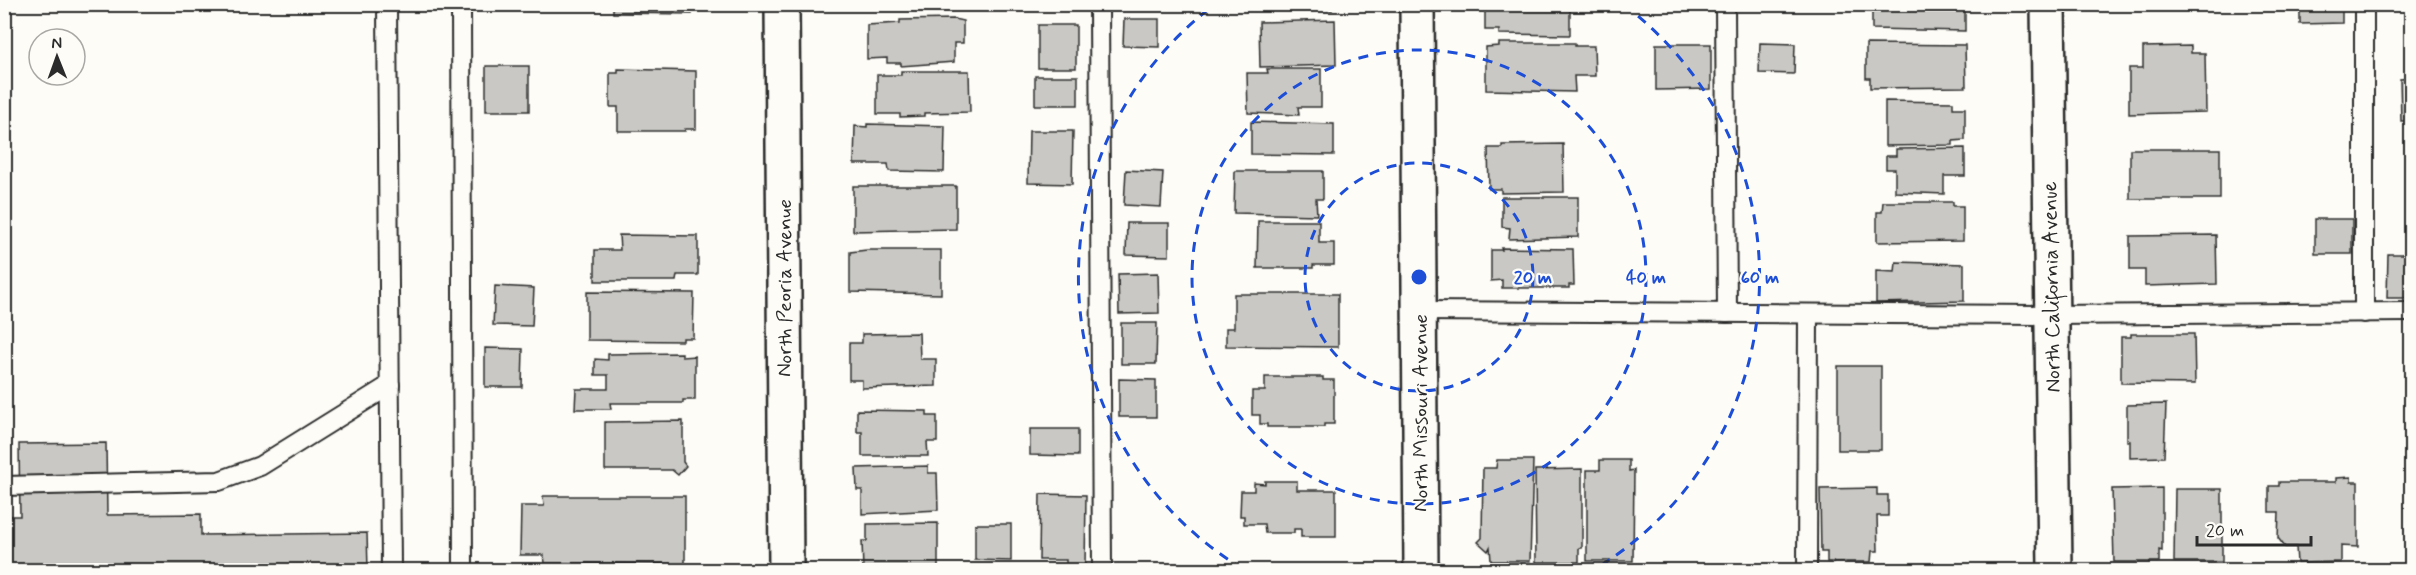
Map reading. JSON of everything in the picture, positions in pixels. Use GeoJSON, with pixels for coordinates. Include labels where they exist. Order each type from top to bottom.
{"type":"FeatureCollection","features":[{"type":"Feature","properties":{"kind":"street","name":"North Peoria Avenue"},"geometry":{"type":"LineString","coordinates":[[782,4],[786,570]]}},
{"type":"Feature","properties":{"kind":"street","name":"North Missouri Avenue"},"geometry":{"type":"LineString","coordinates":[[1417,4],[1421,570]]}},
{"type":"Feature","properties":{"kind":"street","name":"North California Avenue"},"geometry":{"type":"LineString","coordinates":[[2048,4],[2055,570]]}},
{"type":"Feature","properties":{"kind":"lane"},"geometry":{"type":"LineString","coordinates":[[387,4],[392,570]]}},
{"type":"Feature","properties":{"kind":"lane"},"geometry":{"type":"LineString","coordinates":[[461,4],[463,570]]}},
{"type":"Feature","properties":{"kind":"lane"},"geometry":{"type":"LineString","coordinates":[[1099,4],[1102,570]]}},
{"type":"Feature","properties":{"kind":"lane"},"geometry":{"type":"LineString","coordinates":[[1725,4],[1727,313]]}},
{"type":"Feature","properties":{"kind":"lane"},"geometry":{"type":"LineString","coordinates":[[2364,4],[2364,313]]}},
{"type":"Feature","properties":{"kind":"lane"},"geometry":{"type":"LineString","coordinates":[[1420,311],[2052,315],[2412,312]]}},
{"type":"Feature","properties":{"kind":"lane"},"geometry":{"type":"LineString","coordinates":[[1807,570],[1808,314]]}},
{"type":"Feature","properties":{"kind":"lane"},"geometry":{"type":"LineString","coordinates":[[4,486],[219,481],[260,466],[390,385]]}},
{"type":"Feature","properties":{"kind":"building"},"geometry":{"type":"Polygon","coordinates":[[[603,4],[692,4],[692,14],[613,13],[613,6],[603,4]]]}},
{"type":"Feature","properties":{"kind":"building"},"geometry":{"type":"Polygon","coordinates":[[[1251,4],[1332,4],[1332,10],[1251,10],[1251,4]]]}},
{"type":"Feature","properties":{"kind":"building"},"geometry":{"type":"Polygon","coordinates":[[[1485,4],[1570,4],[1570,35],[1499,34],[1499,30],[1485,30],[1485,4]]]}},
{"type":"Feature","properties":{"kind":"building"},"geometry":{"type":"Polygon","coordinates":[[[1872,4],[1965,4],[1965,31],[1872,29],[1872,4]]]}},
{"type":"Feature","properties":{"kind":"building"},"geometry":{"type":"Polygon","coordinates":[[[2141,4],[2232,4],[2232,6],[2141,6],[2141,4]]]}},
{"type":"Feature","properties":{"kind":"building"},"geometry":{"type":"Polygon","coordinates":[[[2300,4],[2342,4],[2342,23],[2300,24],[2300,4]]]}},
{"type":"Feature","properties":{"kind":"building"},"geometry":{"type":"Polygon","coordinates":[[[954,19],[963,21],[963,43],[954,43],[954,62],[901,66],[901,63],[887,63],[887,58],[867,59],[867,25],[900,23],[900,20],[954,19]]]}},
{"type":"Feature","properties":{"kind":"building"},"geometry":{"type":"Polygon","coordinates":[[[1124,19],[1159,19],[1159,47],[1123,46],[1124,19]]]}},
{"type":"Feature","properties":{"kind":"building"},"geometry":{"type":"Polygon","coordinates":[[[1335,20],[1336,65],[1260,67],[1259,22],[1335,20]]]}},
{"type":"Feature","properties":{"kind":"building"},"geometry":{"type":"Polygon","coordinates":[[[1038,25],[1076,25],[1076,68],[1038,68],[1038,25]]]}},
{"type":"Feature","properties":{"kind":"building"},"geometry":{"type":"Polygon","coordinates":[[[1499,43],[1575,43],[1575,46],[1594,46],[1595,76],[1574,76],[1575,92],[1486,90],[1486,47],[1499,46],[1499,43]]]}},
{"type":"Feature","properties":{"kind":"building"},"geometry":{"type":"Polygon","coordinates":[[[1760,43],[1795,44],[1794,74],[1759,73],[1760,43]]]}},
{"type":"Feature","properties":{"kind":"building"},"geometry":{"type":"Polygon","coordinates":[[[1656,44],[1711,44],[1711,89],[1656,90],[1656,44]]]}},
{"type":"Feature","properties":{"kind":"building"},"geometry":{"type":"Polygon","coordinates":[[[1866,44],[1965,45],[1966,87],[1870,88],[1870,78],[1866,78],[1866,44]]]}},
{"type":"Feature","properties":{"kind":"building"},"geometry":{"type":"Polygon","coordinates":[[[2191,46],[2191,53],[2205,53],[2206,112],[2129,114],[2129,68],[2143,68],[2143,47],[2191,46]]]}},
{"type":"Feature","properties":{"kind":"building"},"geometry":{"type":"Polygon","coordinates":[[[486,66],[529,66],[529,111],[486,111],[486,66]]]}},
{"type":"Feature","properties":{"kind":"building"},"geometry":{"type":"Polygon","coordinates":[[[618,69],[696,71],[696,129],[618,131],[618,107],[610,107],[610,73],[618,73],[618,69]]]}},
{"type":"Feature","properties":{"kind":"building"},"geometry":{"type":"Polygon","coordinates":[[[1267,69],[1321,69],[1321,107],[1298,107],[1299,115],[1248,113],[1247,73],[1268,73],[1267,69]]]}},
{"type":"Feature","properties":{"kind":"building"},"geometry":{"type":"Polygon","coordinates":[[[901,71],[969,71],[970,112],[924,113],[924,116],[900,117],[900,114],[877,114],[877,75],[901,75],[901,71]]]}},
{"type":"Feature","properties":{"kind":"building"},"geometry":{"type":"Polygon","coordinates":[[[1035,76],[1078,76],[1078,105],[1035,105],[1035,76]]]}},
{"type":"Feature","properties":{"kind":"building"},"geometry":{"type":"Polygon","coordinates":[[[2412,78],[2412,121],[2401,121],[2400,79],[2412,78]]]}},
{"type":"Feature","properties":{"kind":"building"},"geometry":{"type":"Polygon","coordinates":[[[1885,101],[1953,102],[1953,108],[1965,108],[1965,140],[1953,141],[1953,145],[1885,146],[1885,101]]]}},
{"type":"Feature","properties":{"kind":"building"},"geometry":{"type":"Polygon","coordinates":[[[1251,122],[1334,124],[1334,155],[1251,154],[1251,122]]]}},
{"type":"Feature","properties":{"kind":"building"},"geometry":{"type":"Polygon","coordinates":[[[867,124],[945,126],[944,172],[889,171],[888,164],[854,164],[855,126],[867,127],[867,124]]]}},
{"type":"Feature","properties":{"kind":"building"},"geometry":{"type":"Polygon","coordinates":[[[1029,131],[1073,131],[1072,184],[1028,183],[1029,131]]]}},
{"type":"Feature","properties":{"kind":"building"},"geometry":{"type":"Polygon","coordinates":[[[1563,144],[1564,192],[1501,193],[1501,189],[1489,189],[1488,148],[1502,148],[1502,145],[1563,144]]]}},
{"type":"Feature","properties":{"kind":"building"},"geometry":{"type":"Polygon","coordinates":[[[1965,148],[1965,176],[1944,176],[1944,194],[1895,192],[1895,169],[1886,169],[1886,156],[1896,156],[1896,149],[1965,148]]]}},
{"type":"Feature","properties":{"kind":"building"},"geometry":{"type":"Polygon","coordinates":[[[2130,149],[2220,149],[2220,199],[2130,199],[2130,149]]]}},
{"type":"Feature","properties":{"kind":"building"},"geometry":{"type":"Polygon","coordinates":[[[1126,170],[1163,172],[1161,207],[1124,205],[1126,170]]]}},
{"type":"Feature","properties":{"kind":"building"},"geometry":{"type":"Polygon","coordinates":[[[1235,171],[1323,171],[1323,199],[1316,199],[1317,215],[1234,213],[1235,171]]]}},
{"type":"Feature","properties":{"kind":"building"},"geometry":{"type":"Polygon","coordinates":[[[853,186],[956,186],[956,229],[853,231],[853,186]]]}},
{"type":"Feature","properties":{"kind":"building"},"geometry":{"type":"Polygon","coordinates":[[[1502,197],[1578,197],[1578,237],[1509,239],[1510,228],[1502,227],[1502,197]]]}},
{"type":"Feature","properties":{"kind":"building"},"geometry":{"type":"Polygon","coordinates":[[[1883,202],[1953,202],[1953,206],[1963,206],[1963,241],[1877,242],[1877,212],[1882,212],[1883,202]]]}},
{"type":"Feature","properties":{"kind":"building"},"geometry":{"type":"Polygon","coordinates":[[[2315,219],[2352,219],[2352,254],[2315,254],[2315,219]]]}},
{"type":"Feature","properties":{"kind":"building"},"geometry":{"type":"Polygon","coordinates":[[[1258,221],[1319,221],[1319,243],[1334,243],[1334,265],[1313,265],[1313,268],[1257,268],[1258,221]]]}},
{"type":"Feature","properties":{"kind":"building"},"geometry":{"type":"Polygon","coordinates":[[[1127,223],[1169,223],[1169,256],[1126,255],[1127,223]]]}},
{"type":"Feature","properties":{"kind":"building"},"geometry":{"type":"Polygon","coordinates":[[[619,235],[698,236],[698,275],[677,275],[676,281],[595,281],[595,250],[620,250],[619,235]]]}},
{"type":"Feature","properties":{"kind":"building"},"geometry":{"type":"Polygon","coordinates":[[[2216,235],[2217,284],[2145,286],[2145,270],[2130,270],[2130,236],[2216,235]]]}},
{"type":"Feature","properties":{"kind":"building"},"geometry":{"type":"Polygon","coordinates":[[[1501,248],[1573,249],[1574,285],[1569,285],[1569,288],[1502,288],[1502,280],[1491,281],[1491,250],[1502,250],[1501,248]]]}},
{"type":"Feature","properties":{"kind":"building"},"geometry":{"type":"Polygon","coordinates":[[[941,250],[941,294],[850,292],[850,252],[941,250]]]}},
{"type":"Feature","properties":{"kind":"building"},"geometry":{"type":"Polygon","coordinates":[[[2388,254],[2412,254],[2412,298],[2387,298],[2388,254]]]}},
{"type":"Feature","properties":{"kind":"building"},"geometry":{"type":"Polygon","coordinates":[[[1896,262],[1964,264],[1964,301],[1876,303],[1876,271],[1895,272],[1896,262]]]}},
{"type":"Feature","properties":{"kind":"building"},"geometry":{"type":"Polygon","coordinates":[[[1158,273],[1159,313],[1119,314],[1118,274],[1158,273]]]}},
{"type":"Feature","properties":{"kind":"building"},"geometry":{"type":"Polygon","coordinates":[[[495,286],[534,288],[532,326],[493,325],[495,286]]]}},
{"type":"Feature","properties":{"kind":"building"},"geometry":{"type":"Polygon","coordinates":[[[587,292],[694,293],[693,338],[683,338],[683,341],[587,340],[587,292]]]}},
{"type":"Feature","properties":{"kind":"building"},"geometry":{"type":"Polygon","coordinates":[[[1234,294],[1338,294],[1338,347],[1226,346],[1226,328],[1234,328],[1234,294]]]}},
{"type":"Feature","properties":{"kind":"building"},"geometry":{"type":"Polygon","coordinates":[[[1121,323],[1157,323],[1156,364],[1121,364],[1121,323]]]}},
{"type":"Feature","properties":{"kind":"building"},"geometry":{"type":"Polygon","coordinates":[[[919,333],[920,359],[936,359],[936,386],[862,388],[862,380],[849,380],[849,343],[862,343],[862,334],[919,333]]]}},
{"type":"Feature","properties":{"kind":"building"},"geometry":{"type":"Polygon","coordinates":[[[2131,334],[2194,334],[2195,384],[2121,383],[2121,337],[2131,337],[2131,334]]]}},
{"type":"Feature","properties":{"kind":"building"},"geometry":{"type":"Polygon","coordinates":[[[485,348],[523,349],[522,387],[485,387],[485,348]]]}},
{"type":"Feature","properties":{"kind":"building"},"geometry":{"type":"Polygon","coordinates":[[[682,353],[682,357],[695,356],[695,400],[683,400],[683,403],[610,403],[611,409],[575,409],[576,389],[608,389],[608,375],[595,375],[595,359],[608,360],[608,354],[682,353]]]}},
{"type":"Feature","properties":{"kind":"building"},"geometry":{"type":"Polygon","coordinates":[[[1838,366],[1881,366],[1881,450],[1838,450],[1838,366]]]}},
{"type":"Feature","properties":{"kind":"building"},"geometry":{"type":"Polygon","coordinates":[[[1265,377],[1323,377],[1323,380],[1334,380],[1334,424],[1324,424],[1324,427],[1267,427],[1267,424],[1260,424],[1260,415],[1252,415],[1252,391],[1265,391],[1265,377]]]}},
{"type":"Feature","properties":{"kind":"building"},"geometry":{"type":"Polygon","coordinates":[[[1119,379],[1156,380],[1156,417],[1119,417],[1119,379]]]}},
{"type":"Feature","properties":{"kind":"building"},"geometry":{"type":"Polygon","coordinates":[[[2166,404],[2164,457],[2130,458],[2130,441],[2127,441],[2127,405],[2166,404]]]}},
{"type":"Feature","properties":{"kind":"building"},"geometry":{"type":"Polygon","coordinates":[[[857,410],[927,411],[927,416],[937,416],[937,442],[927,442],[928,456],[862,456],[862,432],[857,432],[857,410]]]}},
{"type":"Feature","properties":{"kind":"building"},"geometry":{"type":"Polygon","coordinates":[[[683,421],[683,462],[686,466],[678,475],[672,470],[605,470],[605,422],[683,421]]]}},
{"type":"Feature","properties":{"kind":"building"},"geometry":{"type":"Polygon","coordinates":[[[1030,429],[1078,429],[1078,456],[1030,455],[1030,429]]]}},
{"type":"Feature","properties":{"kind":"building"},"geometry":{"type":"Polygon","coordinates":[[[106,443],[107,515],[201,514],[201,535],[367,533],[368,570],[4,570],[4,516],[20,516],[19,444],[106,443]]]}},
{"type":"Feature","properties":{"kind":"building"},"geometry":{"type":"Polygon","coordinates":[[[1497,460],[1533,460],[1530,561],[1491,561],[1490,547],[1488,551],[1478,542],[1482,538],[1483,468],[1496,468],[1497,460]]]}},
{"type":"Feature","properties":{"kind":"building"},"geometry":{"type":"Polygon","coordinates":[[[1600,460],[1629,460],[1629,471],[1634,470],[1633,561],[1587,561],[1587,470],[1600,470],[1600,460]]]}},
{"type":"Feature","properties":{"kind":"building"},"geometry":{"type":"Polygon","coordinates":[[[928,466],[928,473],[937,473],[938,510],[862,514],[862,490],[857,490],[856,468],[928,466]]]}},
{"type":"Feature","properties":{"kind":"building"},"geometry":{"type":"Polygon","coordinates":[[[1582,469],[1582,548],[1579,548],[1579,562],[1536,562],[1535,470],[1582,469]]]}},
{"type":"Feature","properties":{"kind":"building"},"geometry":{"type":"Polygon","coordinates":[[[2351,477],[2351,482],[2358,482],[2358,547],[2341,546],[2341,562],[2297,563],[2296,547],[2285,547],[2278,538],[2279,512],[2269,512],[2269,486],[2279,486],[2279,482],[2336,482],[2336,478],[2351,477]]]}},
{"type":"Feature","properties":{"kind":"building"},"geometry":{"type":"Polygon","coordinates":[[[1265,481],[1297,481],[1297,490],[1336,490],[1336,537],[1301,537],[1301,529],[1294,529],[1294,533],[1265,533],[1264,524],[1244,524],[1244,516],[1240,516],[1241,491],[1254,491],[1254,483],[1265,484],[1265,481]]]}},
{"type":"Feature","properties":{"kind":"building"},"geometry":{"type":"Polygon","coordinates":[[[1877,488],[1877,495],[1888,495],[1888,516],[1877,516],[1878,551],[1872,551],[1871,562],[1827,562],[1827,552],[1821,552],[1820,489],[1877,488]]]}},
{"type":"Feature","properties":{"kind":"building"},"geometry":{"type":"Polygon","coordinates":[[[2162,488],[2162,551],[2159,550],[2159,562],[2114,562],[2112,489],[2162,488]]]}},
{"type":"Feature","properties":{"kind":"building"},"geometry":{"type":"Polygon","coordinates":[[[2175,489],[2222,489],[2222,562],[2174,562],[2175,489]]]}},
{"type":"Feature","properties":{"kind":"building"},"geometry":{"type":"Polygon","coordinates":[[[1040,494],[1086,495],[1085,566],[1066,566],[1066,560],[1039,560],[1040,494]]]}},
{"type":"Feature","properties":{"kind":"building"},"geometry":{"type":"Polygon","coordinates":[[[543,496],[685,496],[685,564],[545,563],[544,555],[520,555],[521,506],[544,506],[543,496]]]}},
{"type":"Feature","properties":{"kind":"building"},"geometry":{"type":"Polygon","coordinates":[[[938,523],[938,570],[863,570],[862,541],[867,541],[867,524],[938,523]]]}},
{"type":"Feature","properties":{"kind":"building"},"geometry":{"type":"Polygon","coordinates":[[[975,524],[1011,524],[1011,561],[975,560],[975,524]]]}}]}
